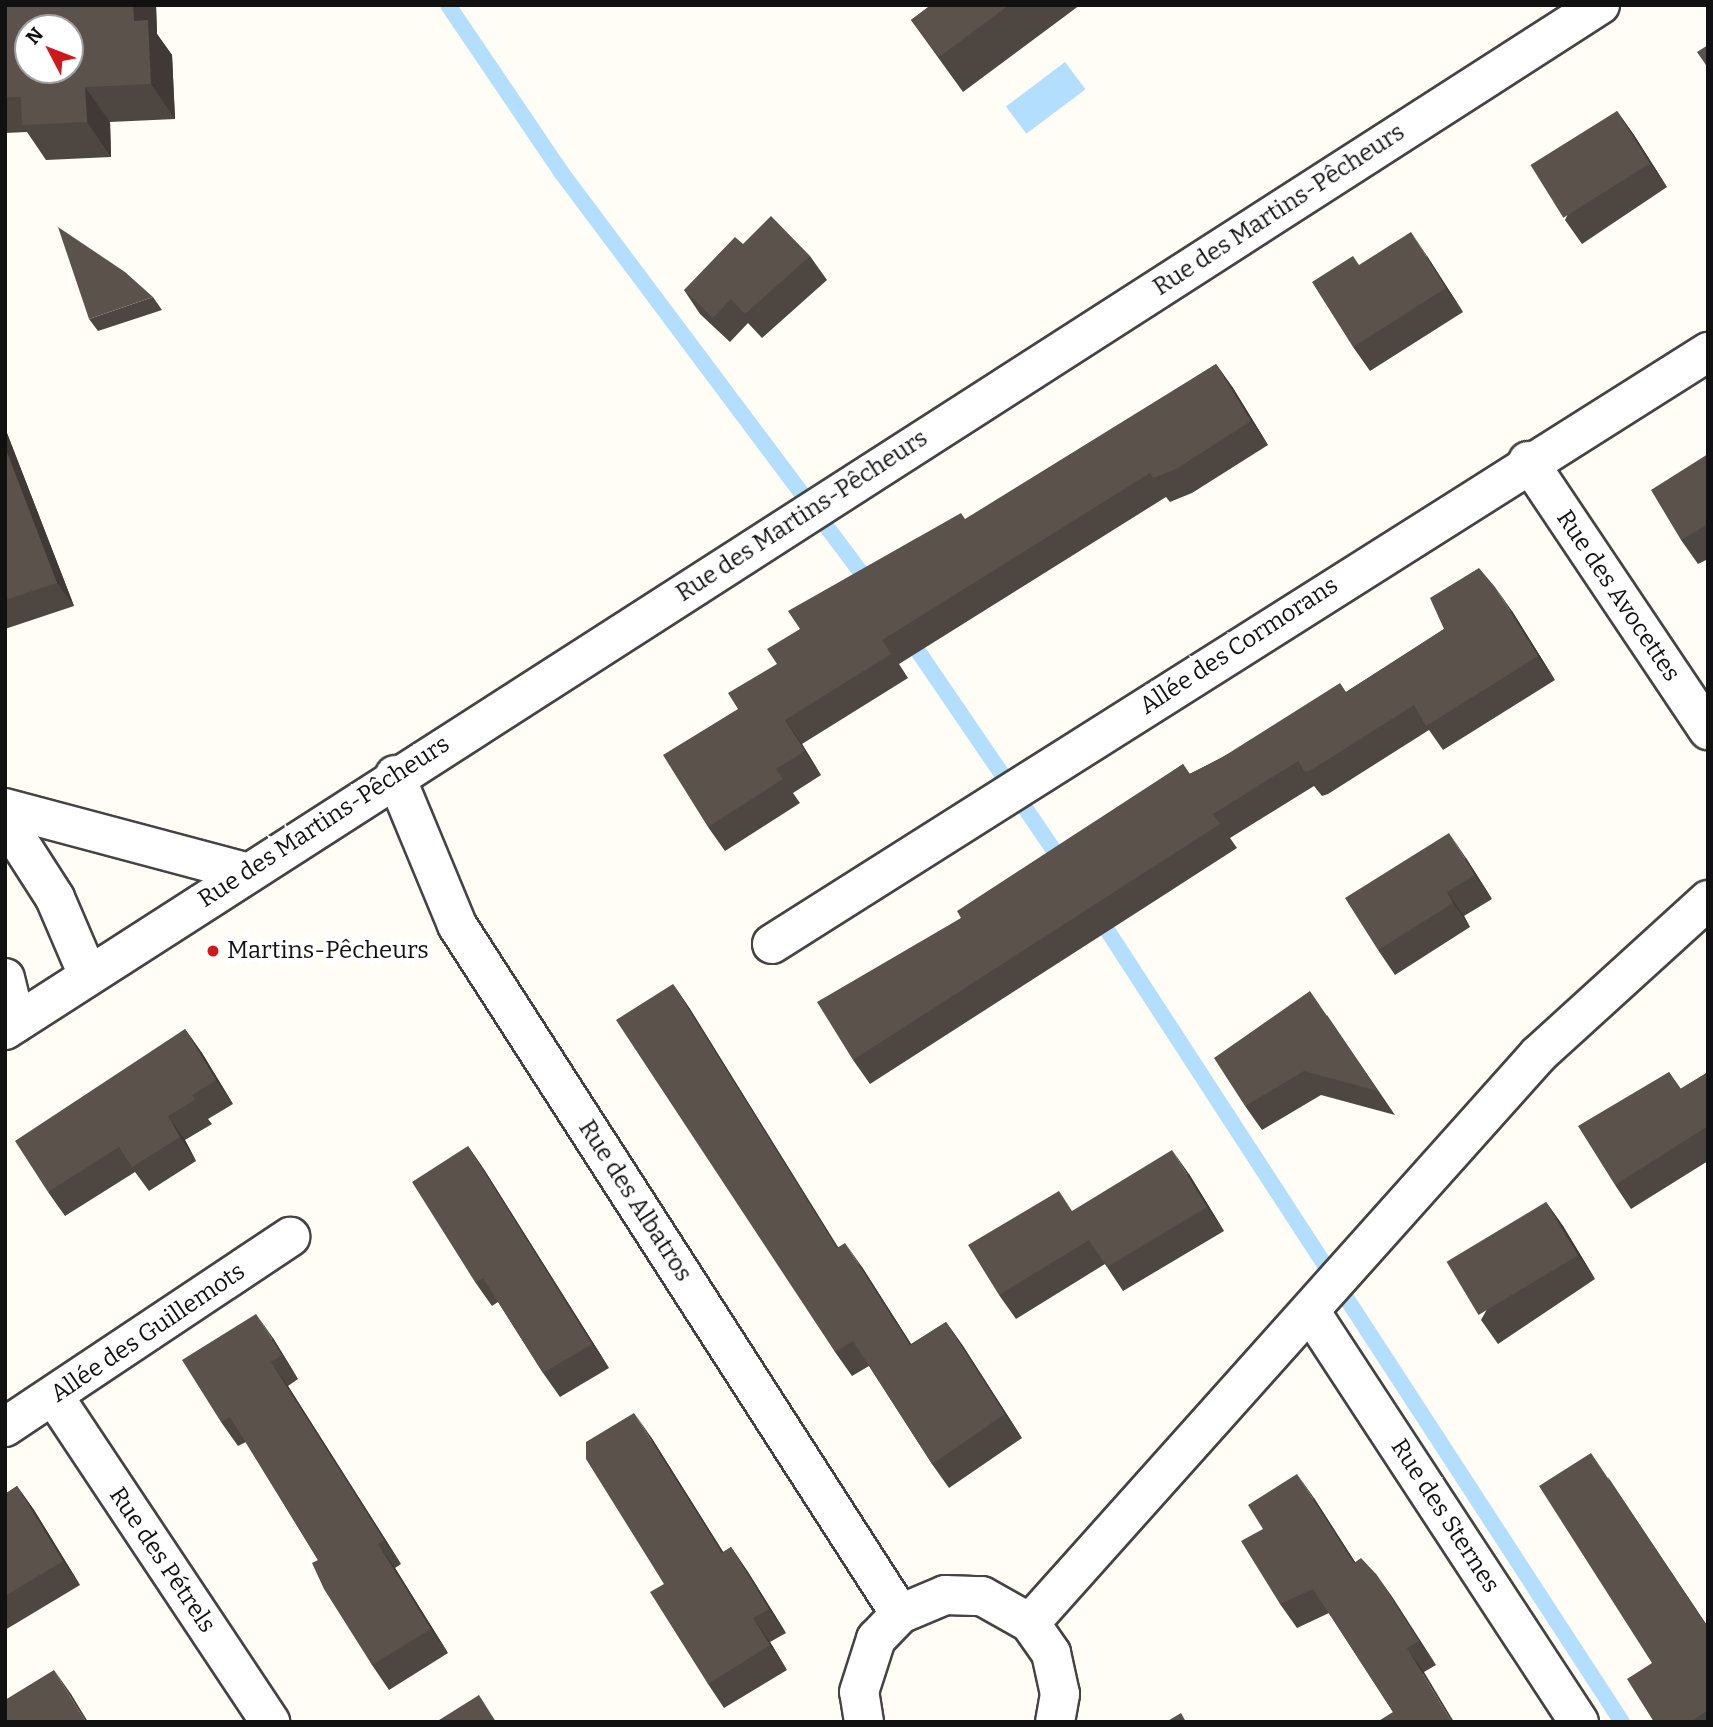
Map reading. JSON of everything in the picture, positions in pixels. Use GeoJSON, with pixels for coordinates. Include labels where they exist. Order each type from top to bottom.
{"type":"FeatureCollection","features":[{"type":"Feature","properties":{"kind":"street","name":"Rue des Martins-Pêcheurs"},"geometry":{"type":"LineString","coordinates":[[10,1026],[395,775],[1601,5]]}},
{"type":"Feature","properties":{"kind":"street","name":"Allée des Cormorans"},"geometry":{"type":"LineString","coordinates":[[772,944],[1528,461],[1708,352]]}},
{"type":"Feature","properties":{"kind":"street","name":"Rue des Avocettes"},"geometry":{"type":"LineString","coordinates":[[1528,461],[1708,730]]}},
{"type":"Feature","properties":{"kind":"street","name":"Rue des Albatros"},"geometry":{"type":"LineString","coordinates":[[395,775],[457,925],[900,1614]]}},
{"type":"Feature","properties":{"kind":"street"},"geometry":{"type":"LineString","coordinates":[[5,808],[246,872]]}},
{"type":"Feature","properties":{"kind":"street"},"geometry":{"type":"LineString","coordinates":[[5,820],[55,898],[88,975]]}},
{"type":"Feature","properties":{"kind":"street"},"geometry":{"type":"LineString","coordinates":[[1030,1623],[1539,1054],[1708,900]]}},
{"type":"Feature","properties":{"kind":"street"},"geometry":{"type":"LineString","coordinates":[[5,978],[10,1026]]}},
{"type":"Feature","properties":{"kind":"street","name":"Allée des Guillemots"},"geometry":{"type":"LineString","coordinates":[[5,1427],[55,1398],[290,1237]]}},
{"type":"Feature","properties":{"kind":"street","name":"Rue des Sternes"},"geometry":{"type":"LineString","coordinates":[[1310,1311],[1579,1722]]}},
{"type":"Feature","properties":{"kind":"street","name":"Rue des Pétrels"},"geometry":{"type":"LineString","coordinates":[[55,1398],[270,1722]]}},
{"type":"Feature","properties":{"kind":"street"},"geometry":{"type":"LineString","coordinates":[[864,1722],[859,1692],[866,1657],[900,1614],[945,1595],[982,1597],[1030,1623],[1051,1653],[1060,1694],[1055,1722]]}},
{"type":"Feature","properties":{"kind":"water"},"geometry":{"type":"Polygon","coordinates":[[[1065,62],[1085,89],[1026,134],[1006,107],[1065,62]]]}},
{"type":"Feature","properties":{"kind":"building"},"geometry":{"type":"Polygon","coordinates":[[[5,5],[133,5],[134,21],[148,20],[151,84],[85,87],[87,122],[22,125],[21,97],[5,97],[5,5]]]}},
{"type":"Feature","properties":{"kind":"building"},"geometry":{"type":"Polygon","coordinates":[[[931,5],[1009,5],[939,57],[911,20],[931,5]]]}},
{"type":"Feature","properties":{"kind":"building"},"geometry":{"type":"Polygon","coordinates":[[[1708,45],[1708,68],[1697,52],[1708,45]]]}},
{"type":"Feature","properties":{"kind":"building"},"geometry":{"type":"Polygon","coordinates":[[[1617,111],[1650,164],[1563,218],[1530,165],[1617,111]]]}},
{"type":"Feature","properties":{"kind":"building"},"geometry":{"type":"Polygon","coordinates":[[[771,216],[810,256],[745,314],[731,299],[713,318],[684,290],[735,237],[743,244],[771,216]]]}},
{"type":"Feature","properties":{"kind":"building"},"geometry":{"type":"Polygon","coordinates":[[[58,227],[125,272],[153,297],[89,319],[58,227]]]}},
{"type":"Feature","properties":{"kind":"building"},"geometry":{"type":"Polygon","coordinates":[[[1411,232],[1446,288],[1353,347],[1312,282],[1353,256],[1359,265],[1411,232]]]}},
{"type":"Feature","properties":{"kind":"building"},"geometry":{"type":"Polygon","coordinates":[[[1216,364],[1251,421],[1176,469],[1153,478],[1150,473],[882,640],[891,654],[785,720],[805,751],[776,769],[783,779],[708,827],[663,755],[738,709],[728,693],[777,664],[767,649],[800,629],[788,611],[961,513],[965,519],[1216,364]]]}},
{"type":"Feature","properties":{"kind":"building"},"geometry":{"type":"Polygon","coordinates":[[[5,447],[57,583],[5,600],[5,447]]]}},
{"type":"Feature","properties":{"kind":"building"},"geometry":{"type":"Polygon","coordinates":[[[1708,454],[1708,524],[1681,540],[1651,490],[1708,454]]]}},
{"type":"Feature","properties":{"kind":"building"},"geometry":{"type":"Polygon","coordinates":[[[1479,568],[1495,587],[1538,656],[1426,726],[1414,705],[1311,770],[1305,772],[1298,761],[1213,814],[1220,824],[853,1060],[817,1002],[961,918],[957,911],[1183,764],[1189,774],[1218,760],[1340,683],[1346,692],[1444,629],[1430,598],[1479,568]]]}},
{"type":"Feature","properties":{"kind":"building"},"geometry":{"type":"Polygon","coordinates":[[[1449,833],[1475,875],[1447,892],[1453,903],[1378,950],[1345,898],[1449,833]]]}},
{"type":"Feature","properties":{"kind":"building"},"geometry":{"type":"Polygon","coordinates":[[[673,984],[837,1248],[845,1243],[910,1345],[946,1322],[1005,1414],[932,1464],[853,1341],[835,1352],[616,1020],[673,984]]]}},
{"type":"Feature","properties":{"kind":"building"},"geometry":{"type":"Polygon","coordinates":[[[1310,991],[1378,1091],[1304,1071],[1245,1106],[1214,1058],[1310,991]]]}},
{"type":"Feature","properties":{"kind":"building"},"geometry":{"type":"Polygon","coordinates":[[[185,1029],[216,1080],[192,1095],[195,1100],[168,1116],[180,1137],[132,1167],[119,1147],[48,1192],[15,1141],[185,1029]]]}},
{"type":"Feature","properties":{"kind":"building"},"geometry":{"type":"Polygon","coordinates":[[[1669,1072],[1680,1089],[1708,1072],[1708,1126],[1615,1185],[1578,1126],[1669,1072]]]}},
{"type":"Feature","properties":{"kind":"building"},"geometry":{"type":"Polygon","coordinates":[[[468,1146],[592,1344],[543,1373],[483,1278],[475,1282],[412,1182],[468,1146]]]}},
{"type":"Feature","properties":{"kind":"building"},"geometry":{"type":"Polygon","coordinates":[[[1172,1150],[1207,1207],[1107,1267],[1089,1240],[999,1295],[968,1245],[1059,1191],[1072,1211],[1172,1150]]]}},
{"type":"Feature","properties":{"kind":"building"},"geometry":{"type":"Polygon","coordinates":[[[1546,1202],[1578,1255],[1479,1315],[1447,1262],[1546,1202]]]}},
{"type":"Feature","properties":{"kind":"building"},"geometry":{"type":"Polygon","coordinates":[[[256,1314],[282,1355],[271,1362],[384,1540],[378,1544],[431,1629],[372,1665],[324,1589],[312,1563],[318,1560],[230,1417],[221,1422],[182,1360],[256,1314]]]}},
{"type":"Feature","properties":{"kind":"building"},"geometry":{"type":"Polygon","coordinates":[[[634,1413],[722,1553],[731,1547],[769,1609],[753,1618],[770,1645],[708,1684],[650,1592],[664,1584],[586,1459],[586,1442],[634,1413]]]}},
{"type":"Feature","properties":{"kind":"building"},"geometry":{"type":"Polygon","coordinates":[[[1591,1453],[1708,1628],[1708,1710],[1690,1722],[1654,1722],[1627,1679],[1652,1663],[1539,1486],[1591,1453]]]}},
{"type":"Feature","properties":{"kind":"building"},"geometry":{"type":"Polygon","coordinates":[[[1297,1474],[1354,1563],[1361,1558],[1376,1574],[1419,1641],[1407,1648],[1452,1722],[1377,1722],[1393,1712],[1313,1589],[1280,1604],[1241,1541],[1263,1529],[1248,1505],[1297,1474]]]}},
{"type":"Feature","properties":{"kind":"building"},"geometry":{"type":"Polygon","coordinates":[[[17,1486],[63,1561],[5,1596],[5,1494],[17,1486]]]}},
{"type":"Feature","properties":{"kind":"building"},"geometry":{"type":"Polygon","coordinates":[[[54,1670],[86,1722],[8,1722],[5,1718],[5,1700],[54,1670]]]}},
{"type":"Feature","properties":{"kind":"building"},"geometry":{"type":"Polygon","coordinates":[[[479,1695],[496,1722],[436,1722],[479,1695]]]}},
{"type":"Feature","properties":{"kind":"building"},"geometry":{"type":"Polygon","coordinates":[[[1181,1713],[1186,1722],[1166,1722],[1181,1713]]]}},
{"type":"Feature","properties":{"kind":"waterway"},"geometry":{"type":"LineString","coordinates":[[448,5],[561,172],[871,586]]}},
{"type":"Feature","properties":{"kind":"waterway"},"geometry":{"type":"LineString","coordinates":[[907,635],[1064,865]]}},
{"type":"Feature","properties":{"kind":"waterway"},"geometry":{"type":"LineString","coordinates":[[1096,913],[1622,1722]]}},
{"type":"Feature","properties":{"kind":"place","name":"Martins-Pêcheurs"},"geometry":{"type":"Point","coordinates":[213,951]}}]}
